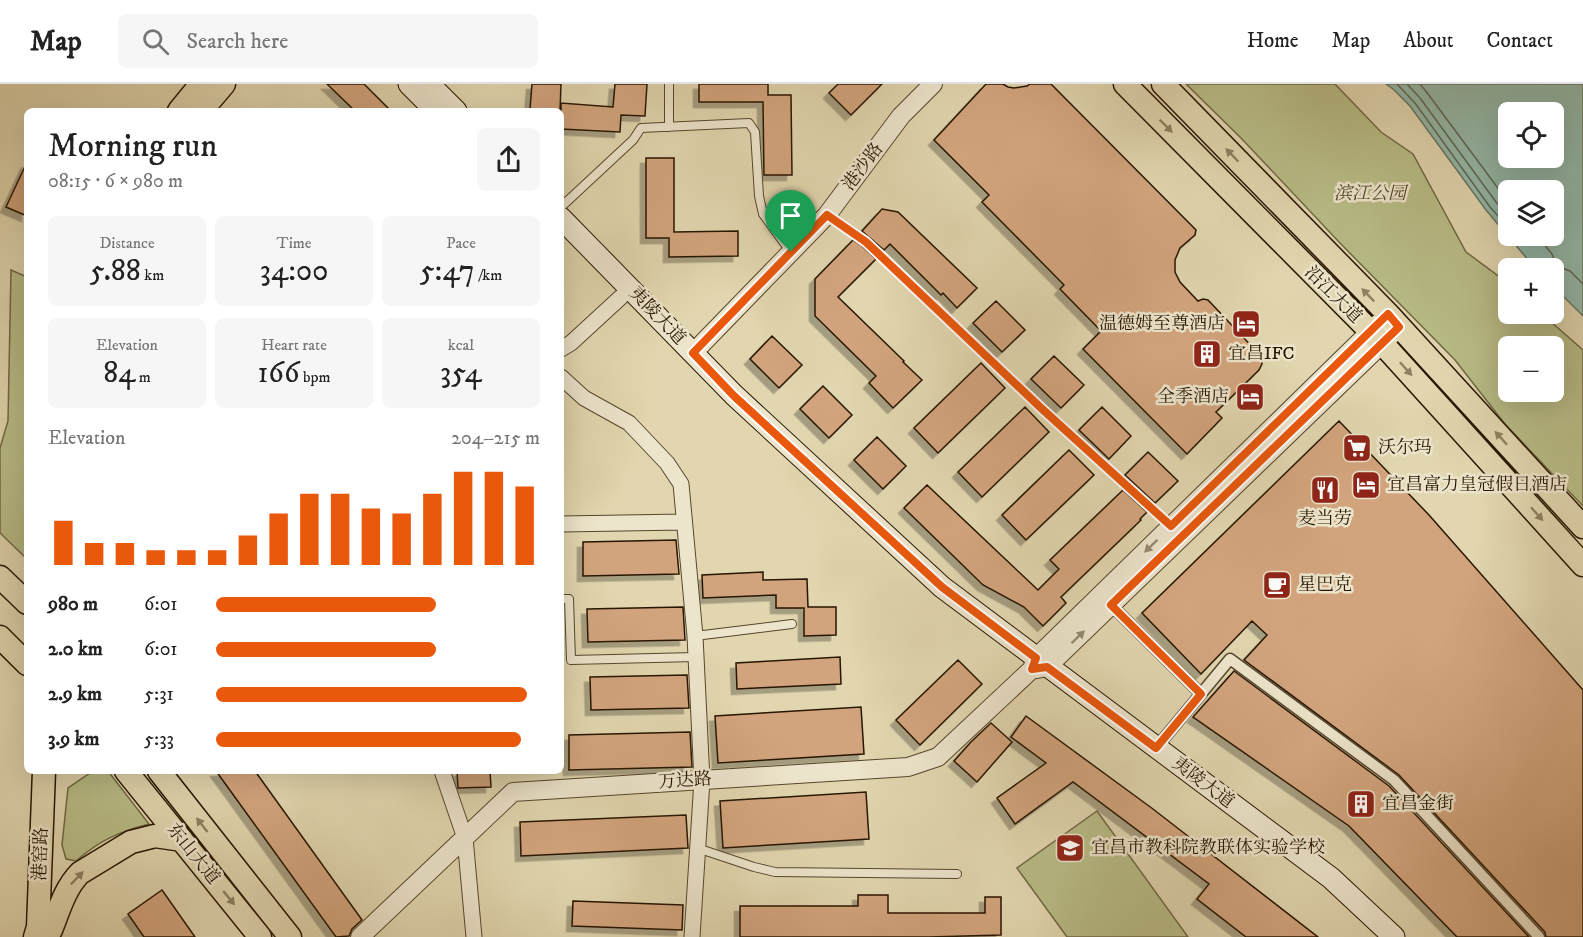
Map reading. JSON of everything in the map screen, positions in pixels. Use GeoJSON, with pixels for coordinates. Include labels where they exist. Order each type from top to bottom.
{"type":"FeatureCollection","features":[{"type":"Feature","properties":{"kind":"main road"},"geometry":{"type":"LineString","coordinates":[[181,108],[201,84]]}},
{"type":"Feature","properties":{"kind":"main road"},"geometry":{"type":"LineString","coordinates":[[204,108],[224,84]]}},
{"type":"Feature","properties":{"kind":"main road"},"geometry":{"type":"LineString","coordinates":[[409,84],[433,108]]}},
{"type":"Feature","properties":{"kind":"main road"},"geometry":{"type":"LineString","coordinates":[[429,84],[453,108]]}},
{"type":"Feature","properties":{"kind":"main road","name":"沿江大道"},"geometry":{"type":"LineString","coordinates":[[1125,84],[1376,337],[1583,566]]}},
{"type":"Feature","properties":{"kind":"main road","name":"沿江大道"},"geometry":{"type":"LineString","coordinates":[[1163,84],[1394,320],[1583,527]]}},
{"type":"Feature","properties":{"kind":"main road","name":"夷陵大道"},"geometry":{"type":"LineString","coordinates":[[564,221],[734,396],[942,587],[1182,780],[1323,889],[1376,937]]}},
{"type":"Feature","properties":{"kind":"main road","name":"夷陵大道"},"geometry":{"type":"LineString","coordinates":[[564,240],[745,421],[937,596],[1156,748],[1331,878],[1394,937]]}},
{"type":"Feature","properties":{"kind":"main road"},"geometry":{"type":"LineString","coordinates":[[0,578],[24,600]]}},
{"type":"Feature","properties":{"kind":"main road"},"geometry":{"type":"LineString","coordinates":[[0,637],[24,661]]}},
{"type":"Feature","properties":{"kind":"main road","name":"港窑路"},"geometry":{"type":"LineString","coordinates":[[44,774],[39,927],[48,935]]}},
{"type":"Feature","properties":{"kind":"main road","name":"港窑路"},"geometry":{"type":"LineString","coordinates":[[48,935],[57,774]]}},
{"type":"Feature","properties":{"kind":"main road","name":"东山大道"},"geometry":{"type":"LineString","coordinates":[[128,774],[260,937]]}},
{"type":"Feature","properties":{"kind":"main road","name":"东山大道"},"geometry":{"type":"LineString","coordinates":[[161,774],[290,937]]}},
{"type":"Feature","properties":{"kind":"main road"},"geometry":{"type":"LineString","coordinates":[[48,935],[67,891],[80,873],[131,842],[155,836],[182,840]]}},
{"type":"Feature","properties":{"kind":"street","name":"港沙路"},"geometry":{"type":"LineString","coordinates":[[693,353],[827,215],[901,116],[933,84]]}},
{"type":"Feature","properties":{"kind":"street"},"geometry":{"type":"LineString","coordinates":[[564,346],[571,343],[621,297]]}},
{"type":"Feature","properties":{"kind":"street","name":"万达路"},"geometry":{"type":"LineString","coordinates":[[1038,665],[1171,526],[1394,320]]}},
{"type":"Feature","properties":{"kind":"street","name":"万达路"},"geometry":{"type":"LineString","coordinates":[[360,937],[513,792],[908,767],[938,757],[1038,665],[1111,605],[1376,337]]}},
{"type":"Feature","properties":{"kind":"street"},"geometry":{"type":"LineString","coordinates":[[564,380],[584,398],[629,423],[667,463],[681,484],[695,636],[702,780],[692,937]]}},
{"type":"Feature","properties":{"kind":"street"},"geometry":{"type":"LineString","coordinates":[[564,524],[684,522]]}},
{"type":"Feature","properties":{"kind":"street"},"geometry":{"type":"LineString","coordinates":[[1111,605],[1201,694]]}},
{"type":"Feature","properties":{"kind":"street"},"geometry":{"type":"LineString","coordinates":[[1156,748],[1230,659],[1394,780],[1539,937]]}},
{"type":"Feature","properties":{"kind":"street"},"geometry":{"type":"LineString","coordinates":[[443,774],[465,838],[474,937]]}},
{"type":"Feature","properties":{"kind":"lane"},"geometry":{"type":"LineString","coordinates":[[669,84],[669,127]]}},
{"type":"Feature","properties":{"kind":"lane"},"geometry":{"type":"LineString","coordinates":[[564,204],[633,140],[641,128],[749,123],[756,132],[759,196],[763,214],[791,252]]}},
{"type":"Feature","properties":{"kind":"lane"},"geometry":{"type":"LineString","coordinates":[[827,215],[866,242],[1041,408],[1171,526]]}},
{"type":"Feature","properties":{"kind":"lane"},"geometry":{"type":"LineString","coordinates":[[564,599],[569,599],[570,660],[696,657]]}},
{"type":"Feature","properties":{"kind":"lane"},"geometry":{"type":"LineString","coordinates":[[695,636],[792,624]]}},
{"type":"Feature","properties":{"kind":"lane"},"geometry":{"type":"LineString","coordinates":[[698,848],[775,872],[957,874]]}},
{"type":"Feature","properties":{"kind":"green space","name":"滨江公园"},"geometry":{"type":"Polygon","coordinates":[[[1186,84],[1335,84],[1381,132],[1413,154],[1466,252],[1498,276],[1498,324],[1553,324],[1583,350],[1583,506],[1505,424],[1455,360],[1241,138],[1186,84]]]}},
{"type":"Feature","properties":{"kind":"green space"},"geometry":{"type":"Polygon","coordinates":[[[11,270],[24,276],[24,556],[0,533],[0,448],[8,421],[11,270]]]}},
{"type":"Feature","properties":{"kind":"green space"},"geometry":{"type":"Polygon","coordinates":[[[89,774],[110,774],[149,824],[110,838],[93,847],[76,861],[66,859],[62,845],[68,788],[89,774]]]}},
{"type":"Feature","properties":{"kind":"green space"},"geometry":{"type":"Polygon","coordinates":[[[1097,811],[1188,937],[1067,937],[1017,868],[1097,811]]]}},
{"type":"Feature","properties":{"kind":"water"},"geometry":{"type":"Polygon","coordinates":[[[1386,84],[1583,84],[1583,316],[1564,297],[1564,258],[1527,258],[1516,246],[1564,246],[1564,180],[1498,180],[1498,224],[1410,106],[1386,84]]]}},
{"type":"Feature","properties":{"kind":"building"},"geometry":{"type":"Polygon","coordinates":[[[327,84],[364,84],[388,108],[352,108],[327,84]]]}},
{"type":"Feature","properties":{"kind":"building"},"geometry":{"type":"Polygon","coordinates":[[[532,84],[561,84],[560,108],[530,108],[532,84]]]}},
{"type":"Feature","properties":{"kind":"building"},"geometry":{"type":"Polygon","coordinates":[[[615,84],[647,84],[645,116],[621,115],[620,132],[564,129],[564,108],[561,108],[561,103],[613,107],[615,84]]]}},
{"type":"Feature","properties":{"kind":"building"},"geometry":{"type":"Polygon","coordinates":[[[699,84],[768,84],[768,95],[791,95],[792,175],[764,175],[763,102],[699,102],[699,84]]]}},
{"type":"Feature","properties":{"kind":"building"},"geometry":{"type":"Polygon","coordinates":[[[838,84],[882,84],[851,115],[829,93],[838,84]]]}},
{"type":"Feature","properties":{"kind":"building"},"geometry":{"type":"Polygon","coordinates":[[[986,84],[1003,84],[1014,88],[1030,84],[1051,84],[1196,230],[1195,235],[1180,248],[1175,260],[1175,272],[1180,282],[1198,301],[1208,300],[1260,355],[1262,364],[1259,370],[1216,412],[1222,418],[1187,454],[1083,349],[1101,331],[1060,289],[1064,285],[982,202],[989,195],[934,140],[986,84]]]}},
{"type":"Feature","properties":{"kind":"building"},"geometry":{"type":"Polygon","coordinates":[[[646,158],[674,158],[674,232],[738,231],[738,256],[669,257],[669,238],[646,238],[646,158]]]}},
{"type":"Feature","properties":{"kind":"building"},"geometry":{"type":"Polygon","coordinates":[[[24,168],[24,215],[6,207],[24,168]]]}},
{"type":"Feature","properties":{"kind":"building"},"geometry":{"type":"Polygon","coordinates":[[[882,209],[898,212],[977,288],[957,308],[890,244],[884,250],[862,231],[882,209]]]}},
{"type":"Feature","properties":{"kind":"building"},"geometry":{"type":"Polygon","coordinates":[[[853,240],[876,259],[838,297],[922,380],[893,408],[869,383],[876,376],[815,316],[815,279],[853,240]]]}},
{"type":"Feature","properties":{"kind":"building"},"geometry":{"type":"Polygon","coordinates":[[[996,301],[1025,330],[1002,352],[973,323],[996,301]]]}},
{"type":"Feature","properties":{"kind":"building"},"geometry":{"type":"Polygon","coordinates":[[[772,336],[802,365],[779,388],[750,359],[772,336]]]}},
{"type":"Feature","properties":{"kind":"building"},"geometry":{"type":"Polygon","coordinates":[[[1054,356],[1084,385],[1061,408],[1031,379],[1054,356]]]}},
{"type":"Feature","properties":{"kind":"building"},"geometry":{"type":"Polygon","coordinates":[[[981,363],[1005,388],[938,453],[914,428],[981,363]]]}},
{"type":"Feature","properties":{"kind":"building"},"geometry":{"type":"Polygon","coordinates":[[[823,386],[852,415],[829,438],[800,409],[823,386]]]}},
{"type":"Feature","properties":{"kind":"building"},"geometry":{"type":"Polygon","coordinates":[[[1025,407],[1049,432],[982,497],[958,472],[1025,407]]]}},
{"type":"Feature","properties":{"kind":"building"},"geometry":{"type":"Polygon","coordinates":[[[1102,407],[1131,436],[1109,459],[1079,430],[1102,407]]]}},
{"type":"Feature","properties":{"kind":"building"},"geometry":{"type":"Polygon","coordinates":[[[1339,421],[1429,515],[1583,690],[1583,937],[1546,937],[1545,932],[1399,775],[1244,660],[1267,635],[1252,621],[1201,674],[1142,613],[1339,421]]]}},
{"type":"Feature","properties":{"kind":"building"},"geometry":{"type":"Polygon","coordinates":[[[877,437],[906,466],[883,489],[854,460],[877,437]]]}},
{"type":"Feature","properties":{"kind":"building"},"geometry":{"type":"Polygon","coordinates":[[[1069,450],[1094,475],[1026,540],[1002,515],[1069,450]]]}},
{"type":"Feature","properties":{"kind":"building"},"geometry":{"type":"Polygon","coordinates":[[[1148,452],[1178,481],[1155,503],[1125,475],[1148,452]]]}},
{"type":"Feature","properties":{"kind":"building"},"geometry":{"type":"Polygon","coordinates":[[[927,485],[1038,590],[1059,569],[1050,560],[1123,490],[1147,512],[1061,597],[1066,603],[1043,626],[1024,607],[983,585],[904,508],[927,485]]]}},
{"type":"Feature","properties":{"kind":"building"},"geometry":{"type":"Polygon","coordinates":[[[676,540],[679,574],[583,576],[583,542],[676,540]]]}},
{"type":"Feature","properties":{"kind":"building"},"geometry":{"type":"Polygon","coordinates":[[[763,572],[763,580],[807,579],[808,607],[836,607],[836,635],[804,636],[804,608],[776,608],[776,595],[703,598],[702,575],[763,572]]]}},
{"type":"Feature","properties":{"kind":"building"},"geometry":{"type":"Polygon","coordinates":[[[683,607],[685,640],[588,642],[587,609],[683,607]]]}},
{"type":"Feature","properties":{"kind":"building"},"geometry":{"type":"Polygon","coordinates":[[[840,657],[841,684],[737,689],[736,663],[840,657]]]}},
{"type":"Feature","properties":{"kind":"building"},"geometry":{"type":"Polygon","coordinates":[[[958,660],[982,684],[920,745],[896,720],[958,660]]]}},
{"type":"Feature","properties":{"kind":"building","name":"宜昌金街"},"geometry":{"type":"Polygon","coordinates":[[[1234,671],[1389,786],[1529,937],[1457,937],[1349,826],[1193,717],[1234,671]]]}},
{"type":"Feature","properties":{"kind":"building"},"geometry":{"type":"Polygon","coordinates":[[[687,675],[689,708],[591,710],[590,677],[687,675]]]}},
{"type":"Feature","properties":{"kind":"building"},"geometry":{"type":"Polygon","coordinates":[[[861,707],[864,754],[718,763],[715,716],[861,707]]]}},
{"type":"Feature","properties":{"kind":"building"},"geometry":{"type":"Polygon","coordinates":[[[1026,716],[1153,809],[1318,937],[1246,937],[1197,899],[1209,884],[1073,782],[1015,824],[997,798],[1046,763],[1011,737],[1026,716]]]}},
{"type":"Feature","properties":{"kind":"building"},"geometry":{"type":"Polygon","coordinates":[[[991,723],[1012,742],[977,782],[954,761],[991,723]]]}},
{"type":"Feature","properties":{"kind":"building"},"geometry":{"type":"Polygon","coordinates":[[[690,732],[692,767],[569,770],[569,735],[690,732]]]}},
{"type":"Feature","properties":{"kind":"building"},"geometry":{"type":"Polygon","coordinates":[[[218,774],[257,774],[362,920],[352,929],[349,936],[336,937],[218,774]]]}},
{"type":"Feature","properties":{"kind":"building"},"geometry":{"type":"Polygon","coordinates":[[[457,774],[490,774],[491,787],[458,788],[457,774]]]}},
{"type":"Feature","properties":{"kind":"building"},"geometry":{"type":"Polygon","coordinates":[[[866,792],[869,839],[723,848],[720,801],[866,792]]]}},
{"type":"Feature","properties":{"kind":"building"},"geometry":{"type":"Polygon","coordinates":[[[686,815],[688,848],[521,856],[520,822],[686,815]]]}},
{"type":"Feature","properties":{"kind":"building"},"geometry":{"type":"Polygon","coordinates":[[[162,890],[195,937],[144,937],[128,914],[162,890]]]}},
{"type":"Feature","properties":{"kind":"building"},"geometry":{"type":"Polygon","coordinates":[[[858,895],[888,895],[888,913],[985,913],[985,897],[1001,897],[1001,935],[740,937],[740,906],[858,906],[858,895]]]}},
{"type":"Feature","properties":{"kind":"building"},"geometry":{"type":"Polygon","coordinates":[[[573,901],[683,905],[682,930],[572,926],[573,901]]]}},
{"type":"Feature","properties":{"kind":"place","name":"温德姆至尊酒店"},"geometry":{"type":"Point","coordinates":[1246,324]}},
{"type":"Feature","properties":{"kind":"place","name":"宜昌IFC"},"geometry":{"type":"Point","coordinates":[1207,354]}},
{"type":"Feature","properties":{"kind":"place","name":"全季酒店"},"geometry":{"type":"Point","coordinates":[1250,397]}},
{"type":"Feature","properties":{"kind":"place","name":"沃尔玛"},"geometry":{"type":"Point","coordinates":[1357,448]}},
{"type":"Feature","properties":{"kind":"place","name":"宜昌富力皇冠假日酒店"},"geometry":{"type":"Point","coordinates":[1366,485]}},
{"type":"Feature","properties":{"kind":"place","name":"麦当劳"},"geometry":{"type":"Point","coordinates":[1325,490]}},
{"type":"Feature","properties":{"kind":"place","name":"星巴克"},"geometry":{"type":"Point","coordinates":[1277,585]}},
{"type":"Feature","properties":{"kind":"place","name":"宜昌金街"},"geometry":{"type":"Point","coordinates":[1361,804]}},
{"type":"Feature","properties":{"kind":"place","name":"宜昌市教科院教联体实验学校"},"geometry":{"type":"Point","coordinates":[1070,848]}},
{"type":"Feature","properties":{"kind":"route"},"geometry":{"type":"LineString","coordinates":[[827,215],[866,242],[1041,408],[1171,526],[1388,314],[1399,327],[1111,605],[1201,694],[1156,748],[1047,667],[1032,669],[1036,658],[942,587],[734,396],[693,353],[791,252],[827,215]]}}]}
